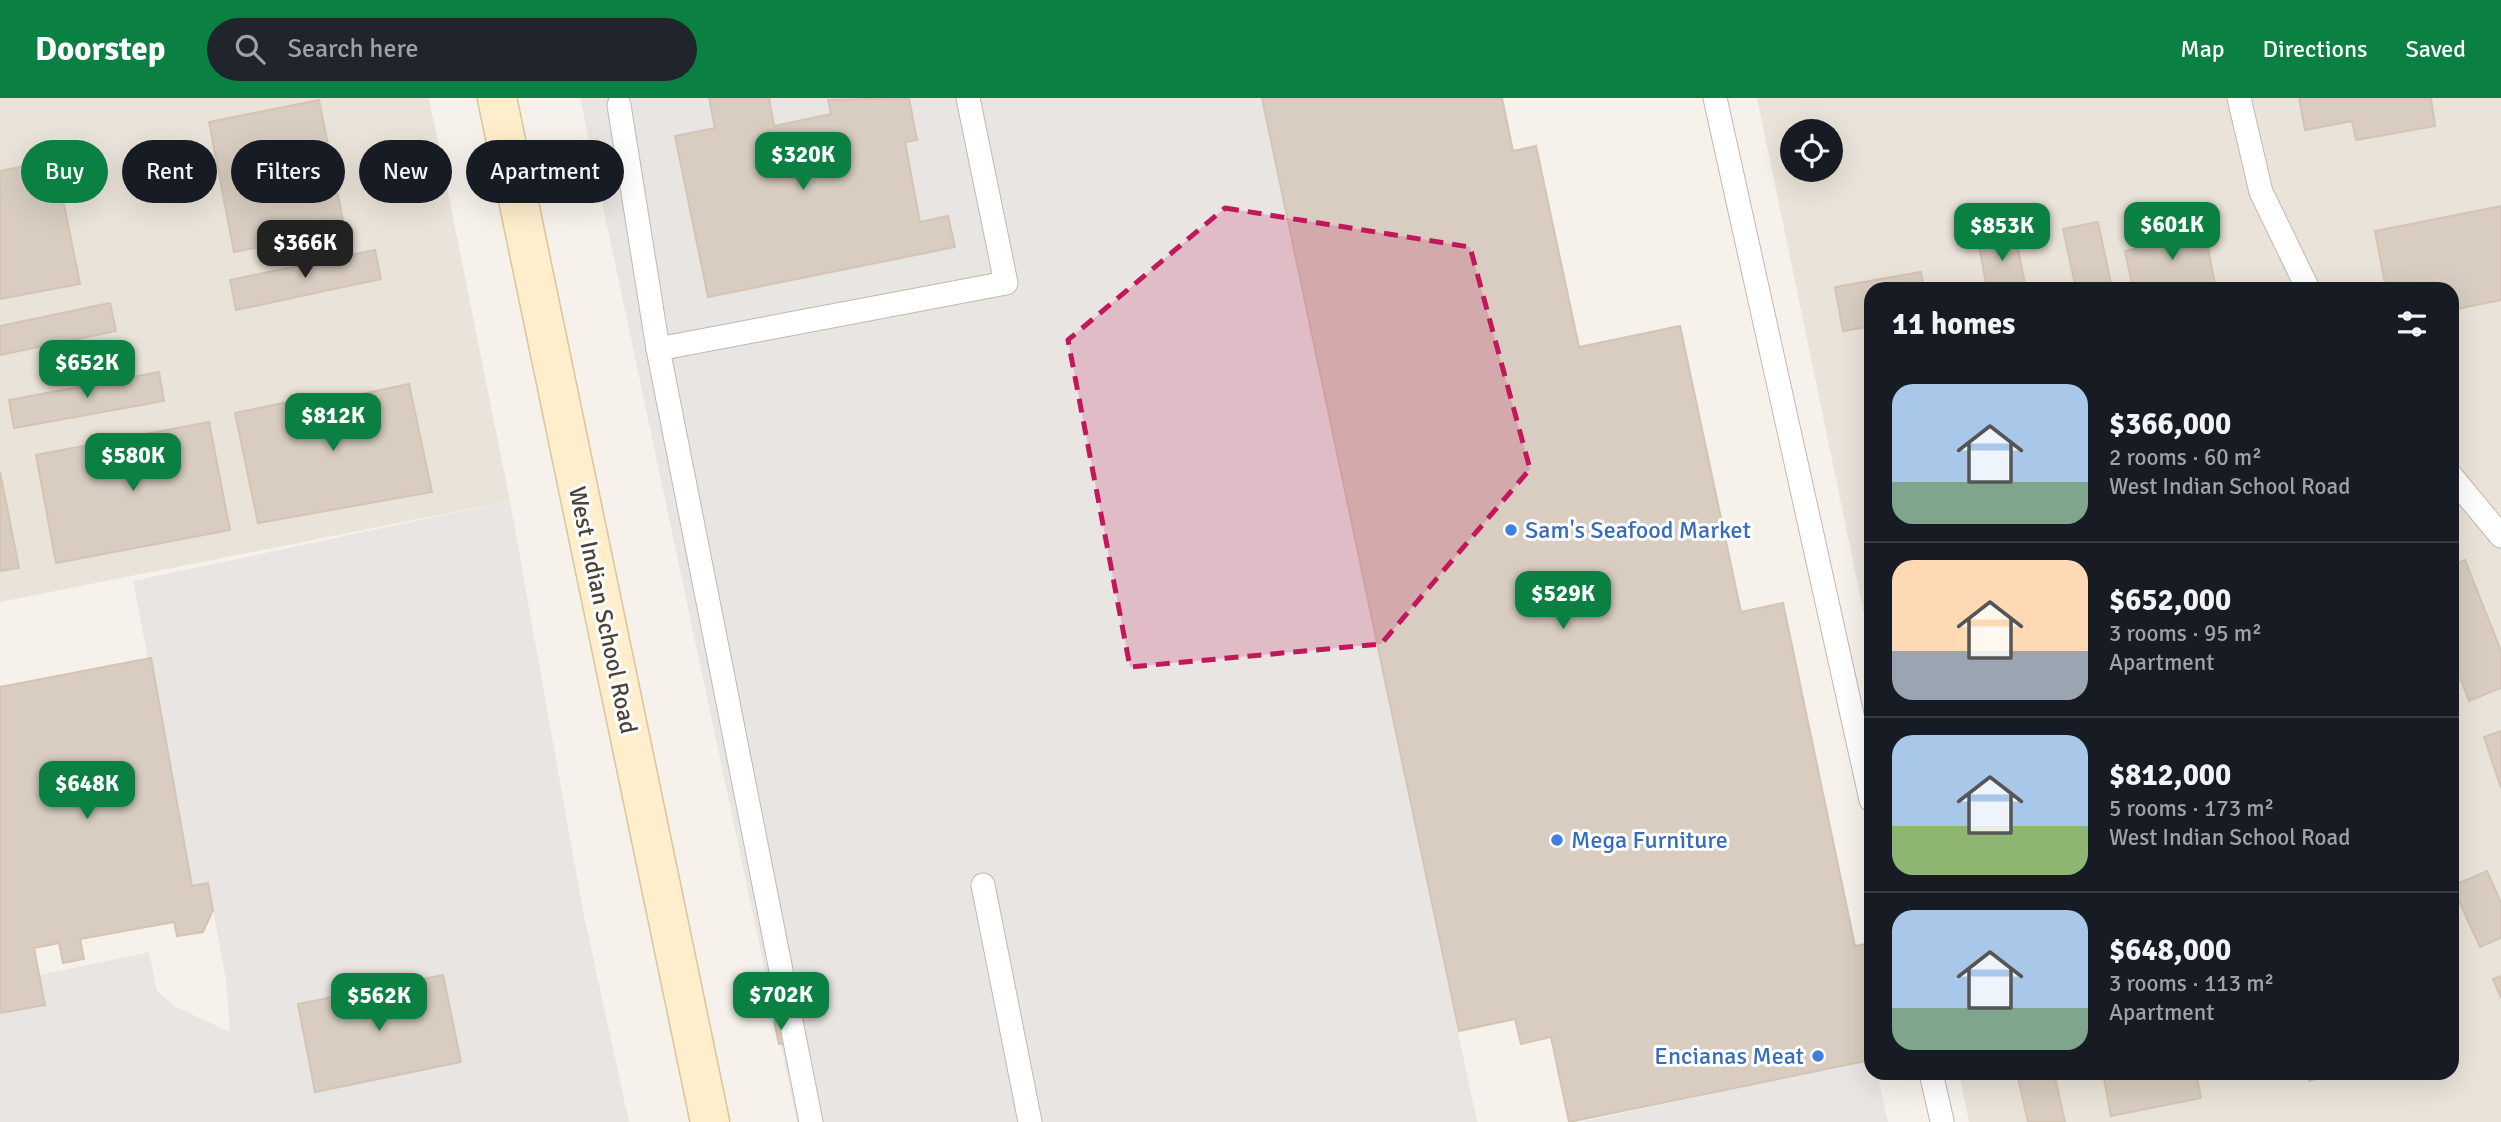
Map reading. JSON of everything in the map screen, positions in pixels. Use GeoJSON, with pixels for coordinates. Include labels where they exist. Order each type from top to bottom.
{"type":"FeatureCollection","features":[{"type":"Feature","properties":{"kind":"main road","name":"West Indian School Road"},"geometry":{"type":"LineString","coordinates":[[497,98],[710,1122]]}},
{"type":"Feature","properties":{"kind":"lane"},"geometry":{"type":"LineString","coordinates":[[658,349],[1006,283],[968,98]]}},
{"type":"Feature","properties":{"kind":"lane"},"geometry":{"type":"LineString","coordinates":[[1715,98],[1864,768]]}},
{"type":"Feature","properties":{"kind":"lane"},"geometry":{"type":"LineString","coordinates":[[2239,98],[2261,192],[2305,282]]}},
{"type":"Feature","properties":{"kind":"lane"},"geometry":{"type":"LineString","coordinates":[[619,105],[658,349],[811,1122]]}},
{"type":"Feature","properties":{"kind":"lane"},"geometry":{"type":"LineString","coordinates":[[2459,486],[2501,537]]}},
{"type":"Feature","properties":{"kind":"lane"},"geometry":{"type":"LineString","coordinates":[[983,885],[1030,1122]]}},
{"type":"Feature","properties":{"kind":"lane"},"geometry":{"type":"LineString","coordinates":[[1933,1080],[1942,1121]]}},
{"type":"Feature","properties":{"kind":"highlighted area"},"geometry":{"type":"Polygon","coordinates":[[[1225,208],[1470,247],[1530,469],[1381,644],[1130,667],[1068,340],[1225,208]]]}},
{"type":"Feature","properties":{"kind":"shaded area"},"geometry":{"type":"Polygon","coordinates":[[[0,98],[429,98],[437,140],[359,140],[359,203],[450,203],[510,501],[0,602],[0,98]]]}},
{"type":"Feature","properties":{"kind":"shaded area"},"geometry":{"type":"Polygon","coordinates":[[[580,98],[1262,98],[1477,1122],[797,1122],[602,203],[624,203],[624,140],[589,140],[580,98]]]}},
{"type":"Feature","properties":{"kind":"shaded area"},"geometry":{"type":"Polygon","coordinates":[[[1757,98],[2501,98],[2501,1122],[1969,1122],[1960,1080],[2459,1080],[2459,282],[1864,282],[1864,614],[1757,98]]]}},
{"type":"Feature","properties":{"kind":"shaded area"},"geometry":{"type":"Polygon","coordinates":[[[510,501],[583,911],[629,1122],[0,1122],[0,1013],[39,975],[149,952],[157,991],[174,1006],[230,1032],[226,980],[208,883],[192,886],[133,581],[510,501]]]}},
{"type":"Feature","properties":{"kind":"shaded area"},"geometry":{"type":"Polygon","coordinates":[[[1864,1061],[1864,1080],[1879,1080],[1888,1122],[1580,1122],[1864,1061]]]}},
{"type":"Feature","properties":{"kind":"building"},"geometry":{"type":"Polygon","coordinates":[[[709,98],[769,98],[774,126],[831,114],[828,100],[909,98],[917,140],[905,142],[920,222],[948,216],[955,247],[708,297],[675,136],[715,128],[709,98]]]}},
{"type":"Feature","properties":{"kind":"building"},"geometry":{"type":"Polygon","coordinates":[[[1262,98],[1502,98],[1513,151],[1536,146],[1579,347],[1680,326],[1741,612],[1783,603],[1855,946],[1864,944],[1864,1061],[1569,1122],[1551,1037],[1521,1044],[1515,1019],[1459,1031],[1262,98]]]}},
{"type":"Feature","properties":{"kind":"building"},"geometry":{"type":"Polygon","coordinates":[[[2299,98],[2431,98],[2435,126],[2356,140],[2352,121],[2305,130],[2299,98]]]}},
{"type":"Feature","properties":{"kind":"building"},"geometry":{"type":"Polygon","coordinates":[[[319,100],[327,140],[231,140],[231,203],[339,203],[345,231],[234,252],[217,164],[217,140],[212,140],[209,122],[319,100]]]}},
{"type":"Feature","properties":{"kind":"building"},"geometry":{"type":"Polygon","coordinates":[[[21,167],[21,203],[64,203],[80,284],[0,299],[0,171],[21,167]]]}},
{"type":"Feature","properties":{"kind":"building"},"geometry":{"type":"Polygon","coordinates":[[[2501,206],[2501,300],[2459,309],[2459,282],[2385,282],[2375,231],[2501,206]]]}},
{"type":"Feature","properties":{"kind":"building"},"geometry":{"type":"Polygon","coordinates":[[[2098,222],[2111,282],[2074,282],[2063,229],[2098,222]]]}},
{"type":"Feature","properties":{"kind":"building"},"geometry":{"type":"Polygon","coordinates":[[[2177,222],[2180,238],[2205,233],[2215,282],[2132,282],[2125,251],[2153,245],[2149,227],[2177,222]]]}},
{"type":"Feature","properties":{"kind":"building"},"geometry":{"type":"Polygon","coordinates":[[[2015,234],[2025,282],[1986,282],[1978,240],[2015,234]]]}},
{"type":"Feature","properties":{"kind":"building"},"geometry":{"type":"Polygon","coordinates":[[[375,250],[381,279],[236,310],[230,280],[375,250]]]}},
{"type":"Feature","properties":{"kind":"building"},"geometry":{"type":"Polygon","coordinates":[[[1921,272],[1923,282],[1864,282],[1864,328],[1843,331],[1835,287],[1921,272]]]}},
{"type":"Feature","properties":{"kind":"building"},"geometry":{"type":"Polygon","coordinates":[[[110,303],[116,331],[0,355],[0,326],[110,303]]]}},
{"type":"Feature","properties":{"kind":"building"},"geometry":{"type":"Polygon","coordinates":[[[159,372],[164,401],[14,428],[9,400],[159,372]]]}},
{"type":"Feature","properties":{"kind":"building"},"geometry":{"type":"Polygon","coordinates":[[[409,384],[432,492],[258,523],[235,413],[308,398],[310,405],[409,384]]]}},
{"type":"Feature","properties":{"kind":"building"},"geometry":{"type":"Polygon","coordinates":[[[209,422],[230,530],[56,563],[36,455],[209,422]]]}},
{"type":"Feature","properties":{"kind":"building"},"geometry":{"type":"Polygon","coordinates":[[[0,472],[19,568],[0,571],[0,472]]]}},
{"type":"Feature","properties":{"kind":"building"},"geometry":{"type":"Polygon","coordinates":[[[2465,560],[2501,651],[2501,688],[2469,701],[2461,680],[2459,681],[2459,562],[2465,560]]]}},
{"type":"Feature","properties":{"kind":"building"},"geometry":{"type":"Polygon","coordinates":[[[151,658],[192,886],[208,883],[213,910],[203,932],[177,936],[174,922],[80,939],[84,959],[63,963],[59,943],[34,948],[45,1005],[0,1013],[0,687],[151,658]]]}},
{"type":"Feature","properties":{"kind":"building"},"geometry":{"type":"Polygon","coordinates":[[[2501,731],[2501,788],[2484,737],[2501,731]]]}},
{"type":"Feature","properties":{"kind":"building"},"geometry":{"type":"Polygon","coordinates":[[[2487,871],[2501,903],[2501,938],[2480,947],[2459,901],[2459,883],[2487,871]]]}},
{"type":"Feature","properties":{"kind":"building"},"geometry":{"type":"Polygon","coordinates":[[[443,975],[461,1062],[315,1092],[298,1004],[443,975]]]}},
{"type":"Feature","properties":{"kind":"building"},"geometry":{"type":"Polygon","coordinates":[[[2501,976],[2501,998],[2493,979],[2501,976]]]}},
{"type":"Feature","properties":{"kind":"building"},"geometry":{"type":"Polygon","coordinates":[[[783,1020],[788,1043],[779,1044],[774,1021],[783,1020]]]}},
{"type":"Feature","properties":{"kind":"building"},"geometry":{"type":"Polygon","coordinates":[[[2019,1080],[2056,1080],[2065,1122],[2028,1122],[2019,1080]]]}},
{"type":"Feature","properties":{"kind":"building"},"geometry":{"type":"Polygon","coordinates":[[[2104,1080],[2197,1080],[2201,1098],[2111,1116],[2104,1080]]]}},
{"type":"Feature","properties":{"kind":"place","name":"Sam's Seafood Market"},"geometry":{"type":"Point","coordinates":[1511,530]}},
{"type":"Feature","properties":{"kind":"place","name":"Mega Furniture"},"geometry":{"type":"Point","coordinates":[1557,840]}},
{"type":"Feature","properties":{"kind":"place","name":"Encianas Meat"},"geometry":{"type":"Point","coordinates":[1818,1056]}}]}
